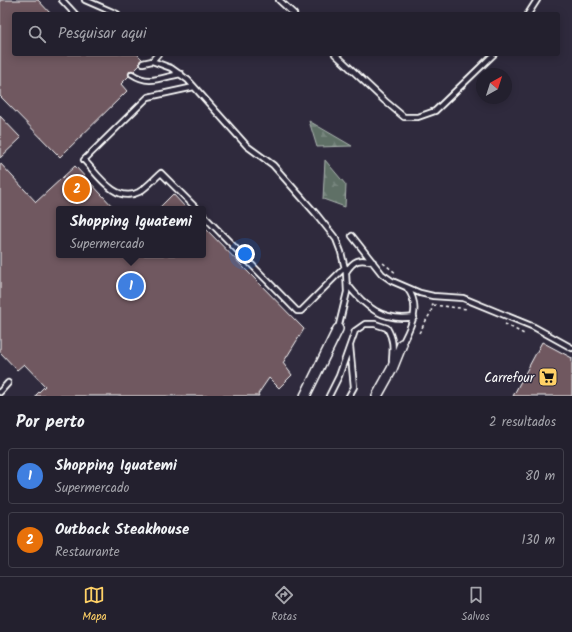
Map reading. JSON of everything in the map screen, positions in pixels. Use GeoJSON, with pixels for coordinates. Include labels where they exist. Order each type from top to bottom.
{"type":"FeatureCollection","features":[{"type":"Feature","properties":{"kind":"street"},"geometry":{"type":"LineString","coordinates":[[305,396],[338,329]]}},
{"type":"Feature","properties":{"kind":"street"},"geometry":{"type":"LineString","coordinates":[[376,396],[392,368],[402,344]]}},
{"type":"Feature","properties":{"kind":"lane"},"geometry":{"type":"LineString","coordinates":[[62,0],[73,12]]}},
{"type":"Feature","properties":{"kind":"lane"},"geometry":{"type":"LineString","coordinates":[[85,0],[112,12]]}},
{"type":"Feature","properties":{"kind":"lane"},"geometry":{"type":"LineString","coordinates":[[279,0],[292,12]]}},
{"type":"Feature","properties":{"kind":"lane"},"geometry":{"type":"LineString","coordinates":[[529,12],[537,0]]}},
{"type":"Feature","properties":{"kind":"lane"},"geometry":{"type":"LineString","coordinates":[[152,61],[156,56]]}},
{"type":"Feature","properties":{"kind":"lane"},"geometry":{"type":"LineString","coordinates":[[337,56],[385,101],[404,116],[418,117],[434,111],[492,56]]}},
{"type":"Feature","properties":{"kind":"lane"},"geometry":{"type":"LineString","coordinates":[[143,63],[152,61],[171,68],[181,74],[247,146],[273,165],[320,218],[336,239],[341,252],[347,284],[347,292],[338,329]]}},
{"type":"Feature","properties":{"kind":"lane"},"geometry":{"type":"LineString","coordinates":[[132,74],[138,78],[149,81],[181,74]]}},
{"type":"Feature","properties":{"kind":"lane"},"geometry":{"type":"LineString","coordinates":[[194,87],[148,97],[84,160],[114,191],[123,194],[131,195],[141,191],[161,173],[194,206]]}},
{"type":"Feature","properties":{"kind":"lane"},"geometry":{"type":"LineString","coordinates":[[206,219],[297,311],[300,311],[355,261],[362,260],[373,262]]}},
{"type":"Feature","properties":{"kind":"lane"},"geometry":{"type":"LineString","coordinates":[[352,236],[382,274],[392,281],[407,288],[433,296],[463,298],[534,328],[572,348]]}},
{"type":"Feature","properties":{"kind":"lane"},"geometry":{"type":"LineString","coordinates":[[347,284],[363,303],[374,311],[396,318],[414,317]]}},
{"type":"Feature","properties":{"kind":"lane"},"geometry":{"type":"LineString","coordinates":[[402,344],[414,317],[414,300],[407,288]]}},
{"type":"Feature","properties":{"kind":"lane"},"geometry":{"type":"LineString","coordinates":[[329,396],[339,376],[355,331],[365,324],[375,324],[387,328],[392,336],[392,368]]}},
{"type":"Feature","properties":{"kind":"lane"},"geometry":{"type":"LineString","coordinates":[[349,396],[354,386],[350,344]]}},
{"type":"Feature","properties":{"kind":"lane"},"geometry":{"type":"LineString","coordinates":[[0,392],[8,383]]}},
{"type":"Feature","properties":{"kind":"path"},"geometry":{"type":"LineString","coordinates":[[383,263],[400,276]]}},
{"type":"Feature","properties":{"kind":"path"},"geometry":{"type":"LineString","coordinates":[[419,333],[429,318],[433,305],[433,296]]}},
{"type":"Feature","properties":{"kind":"path"},"geometry":{"type":"LineString","coordinates":[[433,305],[472,310]]}},
{"type":"Feature","properties":{"kind":"path"},"geometry":{"type":"LineString","coordinates":[[505,324],[524,334]]}},
{"type":"Feature","properties":{"kind":"green space"},"geometry":{"type":"Polygon","coordinates":[[[309,121],[352,146],[317,147],[309,121]]]}},
{"type":"Feature","properties":{"kind":"green space"},"geometry":{"type":"Polygon","coordinates":[[[325,160],[346,185],[345,207],[323,199],[325,160]]]}},
{"type":"Feature","properties":{"kind":"building"},"geometry":{"type":"Polygon","coordinates":[[[0,0],[38,0],[49,12],[12,12],[12,56],[139,56],[144,61],[121,84],[127,91],[60,157],[0,96],[0,0]]]}},
{"type":"Feature","properties":{"kind":"building"},"geometry":{"type":"Polygon","coordinates":[[[0,116],[21,138],[0,158],[0,116]]]}},
{"type":"Feature","properties":{"kind":"building"},"geometry":{"type":"Polygon","coordinates":[[[0,163],[36,202],[75,166],[112,206],[56,206],[56,258],[206,258],[206,229],[304,329],[283,363],[292,375],[279,388],[269,378],[258,394],[259,396],[35,396],[45,386],[24,364],[17,370],[0,352],[0,163]]]}},
{"type":"Feature","properties":{"kind":"building"},"geometry":{"type":"Polygon","coordinates":[[[173,194],[184,206],[161,206],[173,194]]]}},
{"type":"Feature","properties":{"kind":"building","name":"Carrefour"},"geometry":{"type":"Polygon","coordinates":[[[542,342],[572,358],[572,396],[513,396],[542,342]]]}},
{"type":"Feature","properties":{"kind":"place","name":"Outback Steakhouse"},"geometry":{"type":"Point","coordinates":[77,189]}},
{"type":"Feature","properties":{"kind":"place","name":"Shopping Iguatemi"},"geometry":{"type":"Point","coordinates":[131,286]}},
{"type":"Feature","properties":{"kind":"place","name":"Carrefour"},"geometry":{"type":"Point","coordinates":[548,377]}}]}
